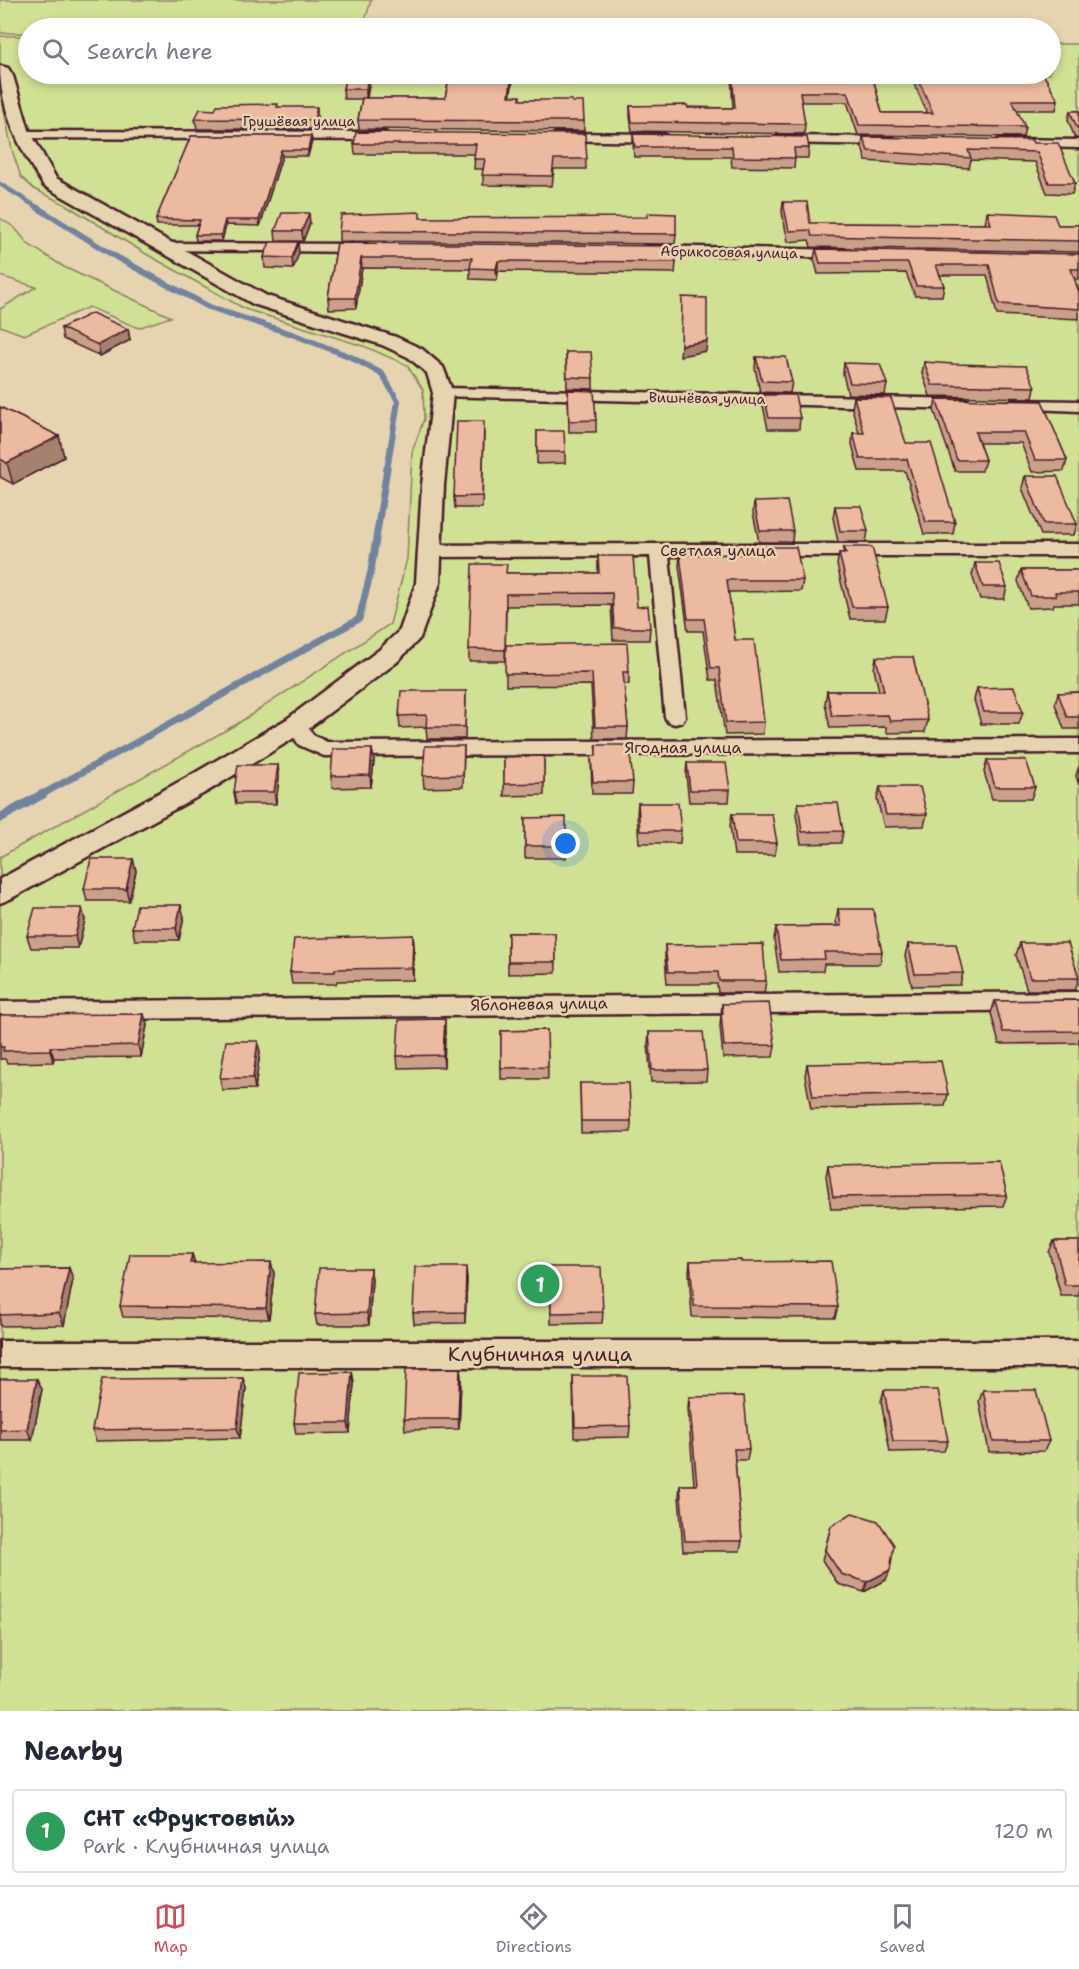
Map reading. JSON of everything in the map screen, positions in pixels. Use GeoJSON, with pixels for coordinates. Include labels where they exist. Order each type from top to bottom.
{"type":"FeatureCollection","features":[{"type":"Feature","properties":{"kind":"street"},"geometry":{"type":"LineString","coordinates":[[0,71],[3,71],[11,84],[15,111],[34,161],[51,182],[260,300],[388,341],[415,353],[436,371],[443,393],[428,583],[411,633],[388,656],[296,725],[198,784],[0,892]]}},
{"type":"Feature","properties":{"kind":"street","name":"Грушёвая улица"},"geometry":{"type":"LineString","coordinates":[[23,135],[402,136]]}},
{"type":"Feature","properties":{"kind":"street"},"geometry":{"type":"LineString","coordinates":[[543,136],[674,138]]}},
{"type":"Feature","properties":{"kind":"street"},"geometry":{"type":"LineString","coordinates":[[769,140],[900,141]]}},
{"type":"Feature","properties":{"kind":"street"},"geometry":{"type":"LineString","coordinates":[[984,142],[1079,144]]}},
{"type":"Feature","properties":{"kind":"street"},"geometry":{"type":"LineString","coordinates":[[164,247],[387,248]]}},
{"type":"Feature","properties":{"kind":"street","name":"Абрикосовая улица"},"geometry":{"type":"LineString","coordinates":[[633,250],[856,254]]}},
{"type":"Feature","properties":{"kind":"street","name":"Вишнёвая улица"},"geometry":{"type":"LineString","coordinates":[[443,393],[1079,406]]}},
{"type":"Feature","properties":{"kind":"street"},"geometry":{"type":"LineString","coordinates":[[659,550],[675,717]]}},
{"type":"Feature","properties":{"kind":"street","name":"Светлая улица"},"geometry":{"type":"LineString","coordinates":[[429,551],[1079,550]]}},
{"type":"Feature","properties":{"kind":"street","name":"Ягодная улица"},"geometry":{"type":"LineString","coordinates":[[296,725],[306,740],[324,749],[1079,746]]}},
{"type":"Feature","properties":{"kind":"street","name":"Яблоневая улица"},"geometry":{"type":"LineString","coordinates":[[0,1011],[1079,1001]]}},
{"type":"Feature","properties":{"kind":"street","name":"Клубничная улица"},"geometry":{"type":"LineString","coordinates":[[0,1354],[1079,1354]]}},
{"type":"Feature","properties":{"kind":"green space"},"geometry":{"type":"Polygon","coordinates":[[[0,0],[371,0],[366,18],[18,18],[18,33],[0,33],[0,0]]]}},
{"type":"Feature","properties":{"kind":"green space"},"geometry":{"type":"Polygon","coordinates":[[[0,36],[18,36],[18,84],[1061,84],[1061,44],[1079,44],[1079,1711],[0,1711],[0,857],[237,724],[390,624],[407,559],[412,452],[424,419],[423,390],[407,365],[366,347],[245,309],[148,255],[66,205],[34,189],[21,177],[12,150],[0,91],[0,36]]]}},
{"type":"Feature","properties":{"kind":"green space"},"geometry":{"type":"Polygon","coordinates":[[[0,218],[15,228],[28,244],[64,267],[171,317],[138,328],[89,307],[24,335],[0,326],[0,309],[36,287],[0,276],[0,218]]]}},
{"type":"Feature","properties":{"kind":"building"},"geometry":{"type":"Polygon","coordinates":[[[344,84],[367,84],[366,89],[343,89],[344,84]]]}},
{"type":"Feature","properties":{"kind":"building"},"geometry":{"type":"Polygon","coordinates":[[[448,84],[511,84],[509,96],[520,96],[520,100],[583,102],[584,121],[358,120],[362,98],[445,98],[448,84]]]}},
{"type":"Feature","properties":{"kind":"building"},"geometry":{"type":"Polygon","coordinates":[[[733,84],[875,84],[882,113],[933,113],[920,84],[1049,84],[1058,100],[1012,100],[1025,127],[859,125],[848,92],[800,92],[805,124],[632,122],[630,106],[687,105],[688,108],[735,108],[733,84]]]}},
{"type":"Feature","properties":{"kind":"building"},"geometry":{"type":"Polygon","coordinates":[[[278,104],[277,107],[317,107],[314,120],[195,119],[200,109],[215,110],[217,105],[278,104]]]}},
{"type":"Feature","properties":{"kind":"building"},"geometry":{"type":"Polygon","coordinates":[[[1070,111],[1079,111],[1079,128],[1077,128],[1070,111]]]}},
{"type":"Feature","properties":{"kind":"building"},"geometry":{"type":"Polygon","coordinates":[[[356,132],[585,134],[587,159],[554,159],[552,176],[482,175],[485,159],[474,159],[476,144],[354,144],[356,132]]]}},
{"type":"Feature","properties":{"kind":"building"},"geometry":{"type":"Polygon","coordinates":[[[633,134],[807,137],[809,148],[794,148],[795,158],[733,157],[732,147],[635,147],[633,134]]]}},
{"type":"Feature","properties":{"kind":"building"},"geometry":{"type":"Polygon","coordinates":[[[191,136],[311,136],[308,150],[281,150],[259,220],[225,220],[221,235],[195,235],[200,220],[156,219],[191,136]]]}},
{"type":"Feature","properties":{"kind":"building"},"geometry":{"type":"Polygon","coordinates":[[[863,137],[1032,140],[1033,143],[1058,143],[1075,183],[1049,183],[1037,152],[968,150],[971,158],[868,151],[863,137]]]}},
{"type":"Feature","properties":{"kind":"building"},"geometry":{"type":"Polygon","coordinates":[[[783,202],[807,202],[810,223],[991,224],[987,212],[1054,215],[1058,225],[1079,225],[1079,241],[812,236],[810,230],[789,231],[783,202]]]}},
{"type":"Feature","properties":{"kind":"building"},"geometry":{"type":"Polygon","coordinates":[[[420,212],[420,218],[647,217],[647,213],[676,214],[676,234],[339,231],[341,215],[420,212]]]}},
{"type":"Feature","properties":{"kind":"building"},"geometry":{"type":"Polygon","coordinates":[[[282,213],[309,213],[302,231],[275,231],[282,213]]]}},
{"type":"Feature","properties":{"kind":"building"},"geometry":{"type":"Polygon","coordinates":[[[270,242],[298,242],[292,258],[264,257],[270,242]]]}},
{"type":"Feature","properties":{"kind":"building"},"geometry":{"type":"Polygon","coordinates":[[[337,243],[673,246],[676,262],[498,261],[496,269],[470,268],[472,258],[361,258],[355,298],[328,298],[337,243]]]}},
{"type":"Feature","properties":{"kind":"building"},"geometry":{"type":"Polygon","coordinates":[[[816,249],[1079,254],[1079,269],[1071,269],[1079,292],[1079,309],[999,304],[989,265],[936,265],[944,286],[916,286],[908,263],[820,263],[816,249]]]}},
{"type":"Feature","properties":{"kind":"building"},"geometry":{"type":"Polygon","coordinates":[[[682,297],[707,298],[707,341],[681,345],[682,297]]]}},
{"type":"Feature","properties":{"kind":"building"},"geometry":{"type":"Polygon","coordinates":[[[92,313],[128,329],[98,345],[61,328],[92,313]]]}},
{"type":"Feature","properties":{"kind":"building"},"geometry":{"type":"Polygon","coordinates":[[[566,352],[591,352],[593,378],[567,377],[566,352]]]}},
{"type":"Feature","properties":{"kind":"building"},"geometry":{"type":"Polygon","coordinates":[[[756,357],[786,357],[792,382],[762,381],[756,357]]]}},
{"type":"Feature","properties":{"kind":"building"},"geometry":{"type":"Polygon","coordinates":[[[924,362],[1026,366],[1035,387],[932,385],[924,362]]]}},
{"type":"Feature","properties":{"kind":"building"},"geometry":{"type":"Polygon","coordinates":[[[844,363],[880,364],[887,384],[850,383],[844,363]]]}},
{"type":"Feature","properties":{"kind":"building"},"geometry":{"type":"Polygon","coordinates":[[[568,390],[594,391],[596,420],[569,421],[568,390]]]}},
{"type":"Feature","properties":{"kind":"building"},"geometry":{"type":"Polygon","coordinates":[[[764,395],[795,395],[800,418],[769,418],[764,395]]]}},
{"type":"Feature","properties":{"kind":"building"},"geometry":{"type":"Polygon","coordinates":[[[854,397],[891,398],[906,443],[931,443],[955,522],[926,522],[907,459],[860,459],[853,433],[864,433],[854,397]]]}},
{"type":"Feature","properties":{"kind":"building"},"geometry":{"type":"Polygon","coordinates":[[[936,399],[1042,401],[1067,460],[1035,460],[1024,432],[975,432],[985,460],[957,460],[936,399]]]}},
{"type":"Feature","properties":{"kind":"building"},"geometry":{"type":"Polygon","coordinates":[[[0,407],[59,436],[7,463],[0,459],[0,407]]]}},
{"type":"Feature","properties":{"kind":"building"},"geometry":{"type":"Polygon","coordinates":[[[457,421],[484,421],[482,496],[454,497],[457,421]]]}},
{"type":"Feature","properties":{"kind":"building"},"geometry":{"type":"Polygon","coordinates":[[[537,431],[564,431],[565,452],[537,452],[537,431]]]}},
{"type":"Feature","properties":{"kind":"building"},"geometry":{"type":"Polygon","coordinates":[[[1025,476],[1057,476],[1077,524],[1044,524],[1025,476]]]}},
{"type":"Feature","properties":{"kind":"building"},"geometry":{"type":"Polygon","coordinates":[[[787,501],[793,531],[760,531],[754,502],[787,501]]]}},
{"type":"Feature","properties":{"kind":"building"},"geometry":{"type":"Polygon","coordinates":[[[835,506],[861,506],[868,531],[840,531],[835,506]]]}},
{"type":"Feature","properties":{"kind":"building"},"geometry":{"type":"Polygon","coordinates":[[[763,547],[796,547],[803,580],[727,580],[735,640],[754,640],[764,722],[726,723],[719,668],[711,668],[704,619],[688,619],[680,555],[764,554],[763,547]]]}},
{"type":"Feature","properties":{"kind":"building"},"geometry":{"type":"Polygon","coordinates":[[[844,547],[872,547],[888,607],[852,607],[839,553],[846,553],[844,547]]]}},
{"type":"Feature","properties":{"kind":"building"},"geometry":{"type":"Polygon","coordinates":[[[598,556],[633,556],[637,607],[648,606],[650,628],[614,628],[612,593],[506,594],[505,650],[469,649],[472,564],[507,564],[506,573],[599,573],[598,556]]]}},
{"type":"Feature","properties":{"kind":"building"},"geometry":{"type":"Polygon","coordinates":[[[975,563],[999,563],[1007,587],[983,587],[975,563]]]}},
{"type":"Feature","properties":{"kind":"building"},"geometry":{"type":"Polygon","coordinates":[[[1021,570],[1079,570],[1079,592],[1055,592],[1056,596],[1031,596],[1021,570]]]}},
{"type":"Feature","properties":{"kind":"building"},"geometry":{"type":"Polygon","coordinates":[[[627,643],[629,672],[623,672],[628,727],[595,727],[592,673],[505,674],[506,645],[627,643]]]}},
{"type":"Feature","properties":{"kind":"building"},"geometry":{"type":"Polygon","coordinates":[[[876,657],[913,657],[928,720],[890,721],[888,715],[832,716],[827,691],[884,691],[876,657]]]}},
{"type":"Feature","properties":{"kind":"building"},"geometry":{"type":"Polygon","coordinates":[[[1014,687],[1023,712],[984,712],[977,688],[1014,687]]]}},
{"type":"Feature","properties":{"kind":"building"},"geometry":{"type":"Polygon","coordinates":[[[401,691],[466,691],[465,727],[426,727],[427,715],[399,716],[401,691]]]}},
{"type":"Feature","properties":{"kind":"building"},"geometry":{"type":"Polygon","coordinates":[[[1079,692],[1079,717],[1067,717],[1058,693],[1079,692]]]}},
{"type":"Feature","properties":{"kind":"building"},"geometry":{"type":"Polygon","coordinates":[[[596,745],[629,745],[633,782],[593,782],[591,756],[596,756],[596,745]]]}},
{"type":"Feature","properties":{"kind":"building"},"geometry":{"type":"Polygon","coordinates":[[[425,746],[464,746],[463,775],[423,776],[425,746]]]}},
{"type":"Feature","properties":{"kind":"building"},"geometry":{"type":"Polygon","coordinates":[[[333,749],[372,749],[370,775],[331,776],[333,749]]]}},
{"type":"Feature","properties":{"kind":"building"},"geometry":{"type":"Polygon","coordinates":[[[544,756],[544,783],[504,784],[504,757],[544,756]]]}},
{"type":"Feature","properties":{"kind":"building"},"geometry":{"type":"Polygon","coordinates":[[[987,760],[1026,760],[1035,787],[995,787],[987,760]]]}},
{"type":"Feature","properties":{"kind":"building"},"geometry":{"type":"Polygon","coordinates":[[[687,763],[726,763],[730,790],[690,790],[687,763]]]}},
{"type":"Feature","properties":{"kind":"building"},"geometry":{"type":"Polygon","coordinates":[[[238,765],[278,765],[274,792],[234,792],[238,765]]]}},
{"type":"Feature","properties":{"kind":"building"},"geometry":{"type":"Polygon","coordinates":[[[880,787],[920,787],[927,814],[886,815],[880,787]]]}},
{"type":"Feature","properties":{"kind":"building"},"geometry":{"type":"Polygon","coordinates":[[[638,803],[678,803],[681,831],[640,831],[638,803]]]}},
{"type":"Feature","properties":{"kind":"building"},"geometry":{"type":"Polygon","coordinates":[[[798,803],[838,803],[843,831],[802,832],[798,803]]]}},
{"type":"Feature","properties":{"kind":"building"},"geometry":{"type":"Polygon","coordinates":[[[732,814],[772,814],[777,843],[736,843],[732,814]]]}},
{"type":"Feature","properties":{"kind":"building"},"geometry":{"type":"Polygon","coordinates":[[[566,817],[566,846],[525,846],[525,818],[566,817]]]}},
{"type":"Feature","properties":{"kind":"building"},"geometry":{"type":"Polygon","coordinates":[[[91,859],[133,859],[126,889],[84,889],[91,859]]]}},
{"type":"Feature","properties":{"kind":"building"},"geometry":{"type":"Polygon","coordinates":[[[137,905],[181,905],[176,928],[132,928],[137,905]]]}},
{"type":"Feature","properties":{"kind":"building"},"geometry":{"type":"Polygon","coordinates":[[[35,908],[82,908],[75,936],[27,936],[35,908]]]}},
{"type":"Feature","properties":{"kind":"building"},"geometry":{"type":"Polygon","coordinates":[[[838,909],[873,909],[882,952],[824,952],[825,959],[781,960],[776,927],[841,926],[838,909]]]}},
{"type":"Feature","properties":{"kind":"building"},"geometry":{"type":"Polygon","coordinates":[[[508,933],[555,933],[556,962],[508,962],[508,933]]]}},
{"type":"Feature","properties":{"kind":"building"},"geometry":{"type":"Polygon","coordinates":[[[413,935],[412,968],[290,972],[294,939],[413,935]]]}},
{"type":"Feature","properties":{"kind":"building"},"geometry":{"type":"Polygon","coordinates":[[[1020,943],[1068,943],[1079,978],[1030,978],[1020,943]]]}},
{"type":"Feature","properties":{"kind":"building"},"geometry":{"type":"Polygon","coordinates":[[[763,944],[766,981],[719,981],[718,972],[668,972],[665,945],[763,944]]]}},
{"type":"Feature","properties":{"kind":"building"},"geometry":{"type":"Polygon","coordinates":[[[908,944],[956,944],[963,973],[915,974],[908,944]]]}},
{"type":"Feature","properties":{"kind":"building"},"geometry":{"type":"Polygon","coordinates":[[[1079,1000],[1079,1031],[1003,1032],[995,1001],[1079,1000]]]}},
{"type":"Feature","properties":{"kind":"building"},"geometry":{"type":"Polygon","coordinates":[[[769,1003],[775,1045],[724,1046],[722,1004],[769,1003]]]}},
{"type":"Feature","properties":{"kind":"building"},"geometry":{"type":"Polygon","coordinates":[[[144,1014],[138,1045],[50,1047],[50,1050],[3,1051],[4,1047],[0,1047],[0,1015],[144,1014]]]}},
{"type":"Feature","properties":{"kind":"building"},"geometry":{"type":"Polygon","coordinates":[[[445,1019],[443,1055],[397,1056],[399,1020],[445,1019]]]}},
{"type":"Feature","properties":{"kind":"building"},"geometry":{"type":"Polygon","coordinates":[[[547,1030],[548,1067],[501,1068],[501,1031],[547,1030]]]}},
{"type":"Feature","properties":{"kind":"building"},"geometry":{"type":"Polygon","coordinates":[[[649,1032],[703,1032],[707,1070],[652,1070],[649,1032]]]}},
{"type":"Feature","properties":{"kind":"building"},"geometry":{"type":"Polygon","coordinates":[[[226,1041],[258,1041],[253,1078],[220,1078],[226,1041]]]}},
{"type":"Feature","properties":{"kind":"building"},"geometry":{"type":"Polygon","coordinates":[[[941,1061],[948,1094],[813,1097],[807,1064],[941,1061]]]}},
{"type":"Feature","properties":{"kind":"building"},"geometry":{"type":"Polygon","coordinates":[[[580,1083],[629,1083],[631,1121],[581,1121],[580,1083]]]}},
{"type":"Feature","properties":{"kind":"building"},"geometry":{"type":"Polygon","coordinates":[[[999,1162],[1007,1195],[833,1197],[828,1165],[999,1162]]]}},
{"type":"Feature","properties":{"kind":"building"},"geometry":{"type":"Polygon","coordinates":[[[1054,1241],[1079,1241],[1079,1285],[1065,1285],[1054,1241]]]}},
{"type":"Feature","properties":{"kind":"building"},"geometry":{"type":"Polygon","coordinates":[[[130,1254],[192,1254],[190,1263],[271,1262],[266,1308],[120,1306],[130,1254]]]}},
{"type":"Feature","properties":{"kind":"building"},"geometry":{"type":"Polygon","coordinates":[[[741,1260],[741,1262],[831,1261],[838,1307],[694,1306],[690,1261],[741,1260]]]}},
{"type":"Feature","properties":{"kind":"building"},"geometry":{"type":"Polygon","coordinates":[[[415,1267],[466,1267],[465,1312],[413,1313],[415,1267]]]}},
{"type":"Feature","properties":{"kind":"building"},"geometry":{"type":"Polygon","coordinates":[[[550,1267],[601,1267],[603,1312],[551,1313],[550,1267]]]}},
{"type":"Feature","properties":{"kind":"building"},"geometry":{"type":"Polygon","coordinates":[[[69,1268],[59,1313],[0,1315],[0,1269],[69,1268]]]}},
{"type":"Feature","properties":{"kind":"building"},"geometry":{"type":"Polygon","coordinates":[[[319,1268],[370,1268],[367,1313],[315,1314],[319,1268]]]}},
{"type":"Feature","properties":{"kind":"building"},"geometry":{"type":"Polygon","coordinates":[[[460,1368],[458,1419],[404,1419],[406,1369],[460,1368]]]}},
{"type":"Feature","properties":{"kind":"building"},"geometry":{"type":"Polygon","coordinates":[[[352,1372],[348,1423],[294,1423],[299,1373],[352,1372]]]}},
{"type":"Feature","properties":{"kind":"building"},"geometry":{"type":"Polygon","coordinates":[[[573,1376],[627,1376],[630,1426],[575,1427],[573,1376]]]}},
{"type":"Feature","properties":{"kind":"building"},"geometry":{"type":"Polygon","coordinates":[[[243,1378],[237,1428],[92,1430],[102,1379],[243,1378]]]}},
{"type":"Feature","properties":{"kind":"building"},"geometry":{"type":"Polygon","coordinates":[[[0,1379],[37,1379],[27,1429],[0,1430],[0,1379]]]}},
{"type":"Feature","properties":{"kind":"building"},"geometry":{"type":"Polygon","coordinates":[[[884,1390],[938,1390],[948,1441],[893,1441],[884,1390]]]}},
{"type":"Feature","properties":{"kind":"building"},"geometry":{"type":"Polygon","coordinates":[[[983,1390],[1036,1390],[1049,1441],[993,1441],[983,1390]]]}},
{"type":"Feature","properties":{"kind":"building"},"geometry":{"type":"Polygon","coordinates":[[[744,1396],[749,1449],[734,1449],[742,1541],[685,1541],[680,1485],[697,1485],[689,1397],[744,1396]]]}},
{"type":"Feature","properties":{"kind":"building"},"geometry":{"type":"Polygon","coordinates":[[[852,1513],[878,1521],[894,1545],[890,1570],[867,1582],[841,1574],[825,1550],[831,1526],[852,1513]]]}},
{"type":"Feature","properties":{"kind":"waterway"},"geometry":{"type":"LineString","coordinates":[[0,184],[40,209]]}},
{"type":"Feature","properties":{"kind":"waterway"},"geometry":{"type":"LineString","coordinates":[[38,208],[116,257],[209,307],[292,334],[351,357],[382,374],[398,401],[387,470]]}},
{"type":"Feature","properties":{"kind":"waterway"},"geometry":{"type":"LineString","coordinates":[[41,795],[359,619],[371,571],[387,468]]}},
{"type":"Feature","properties":{"kind":"waterway"},"geometry":{"type":"LineString","coordinates":[[0,818],[43,794]]}},
{"type":"Feature","properties":{"kind":"place","name":"СНТ «Фруктовый»"},"geometry":{"type":"Point","coordinates":[540,1284]}}]}
